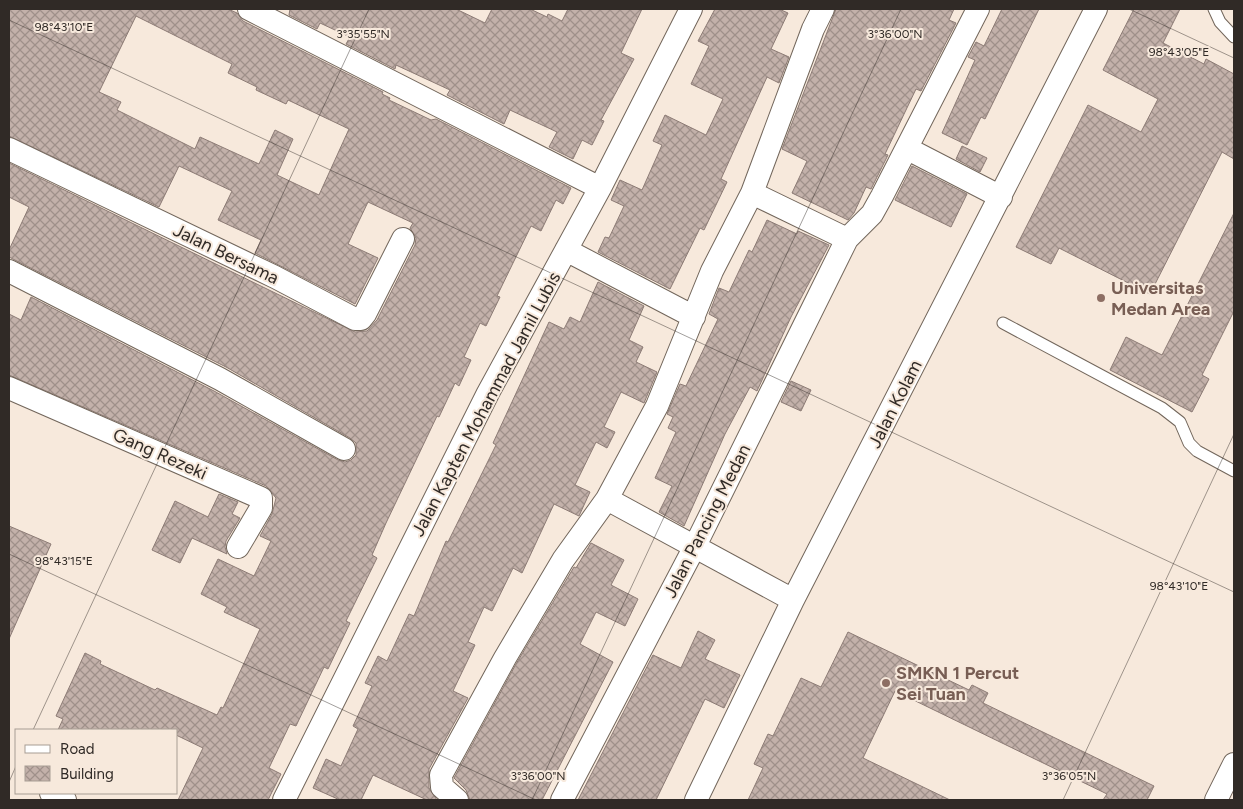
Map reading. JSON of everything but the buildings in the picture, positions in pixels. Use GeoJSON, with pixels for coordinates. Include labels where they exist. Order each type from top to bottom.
{"type":"FeatureCollection","features":[{"type":"Feature","properties":{"kind":"street"},"geometry":{"type":"LineString","coordinates":[[249,9],[600,188]]}},
{"type":"Feature","properties":{"kind":"street","name":"Jalan Kapten Mohammad Jamil Lubis"},"geometry":{"type":"LineString","coordinates":[[284,800],[488,393],[600,188],[691,9]]}},
{"type":"Feature","properties":{"kind":"street"},"geometry":{"type":"LineString","coordinates":[[457,800],[445,792],[441,784],[441,775],[505,658],[563,560],[606,499],[657,406],[712,271],[752,193],[813,29],[823,9]]}},
{"type":"Feature","properties":{"kind":"street","name":"Jalan Pancing Medan"},"geometry":{"type":"LineString","coordinates":[[562,800],[694,548],[847,239],[872,214],[908,149],[978,9]]}},
{"type":"Feature","properties":{"kind":"street","name":"Jalan Kolam"},"geometry":{"type":"LineString","coordinates":[[696,800],[794,600],[1096,9]]}},
{"type":"Feature","properties":{"kind":"street","name":"Jalan Bersama"},"geometry":{"type":"LineString","coordinates":[[9,149],[275,277],[355,319],[361,319],[365,314],[403,239]]}},
{"type":"Feature","properties":{"kind":"street"},"geometry":{"type":"LineString","coordinates":[[908,149],[1001,197]]}},
{"type":"Feature","properties":{"kind":"street"},"geometry":{"type":"LineString","coordinates":[[752,193],[847,239]]}},
{"type":"Feature","properties":{"kind":"street"},"geometry":{"type":"LineString","coordinates":[[566,250],[694,317]]}},
{"type":"Feature","properties":{"kind":"street"},"geometry":{"type":"LineString","coordinates":[[9,271],[220,379],[344,449]]}},
{"type":"Feature","properties":{"kind":"street","name":"Gang Rezeki"},"geometry":{"type":"LineString","coordinates":[[9,388],[261,498],[261,508],[238,547]]}},
{"type":"Feature","properties":{"kind":"street"},"geometry":{"type":"LineString","coordinates":[[606,499],[694,548],[794,600]]}},
{"type":"Feature","properties":{"kind":"street"},"geometry":{"type":"LineString","coordinates":[[1216,800],[1234,764]]}},
{"type":"Feature","properties":{"kind":"street"},"geometry":{"type":"LineString","coordinates":[[53,794],[65,800]]}},
{"type":"Feature","properties":{"kind":"lane"},"geometry":{"type":"LineString","coordinates":[[1214,9],[1220,22],[1234,38]]}},
{"type":"Feature","properties":{"kind":"lane"},"geometry":{"type":"LineString","coordinates":[[1003,323],[1162,408],[1180,422],[1189,443],[1197,451],[1234,471]]}},
{"type":"Feature","properties":{"kind":"place","name":"Universitas Medan Area"},"geometry":{"type":"Point","coordinates":[1101,298]}},
{"type":"Feature","properties":{"kind":"place","name":"SMKN 1 Percut Sei Tuan"},"geometry":{"type":"Point","coordinates":[886,683]}}]}
